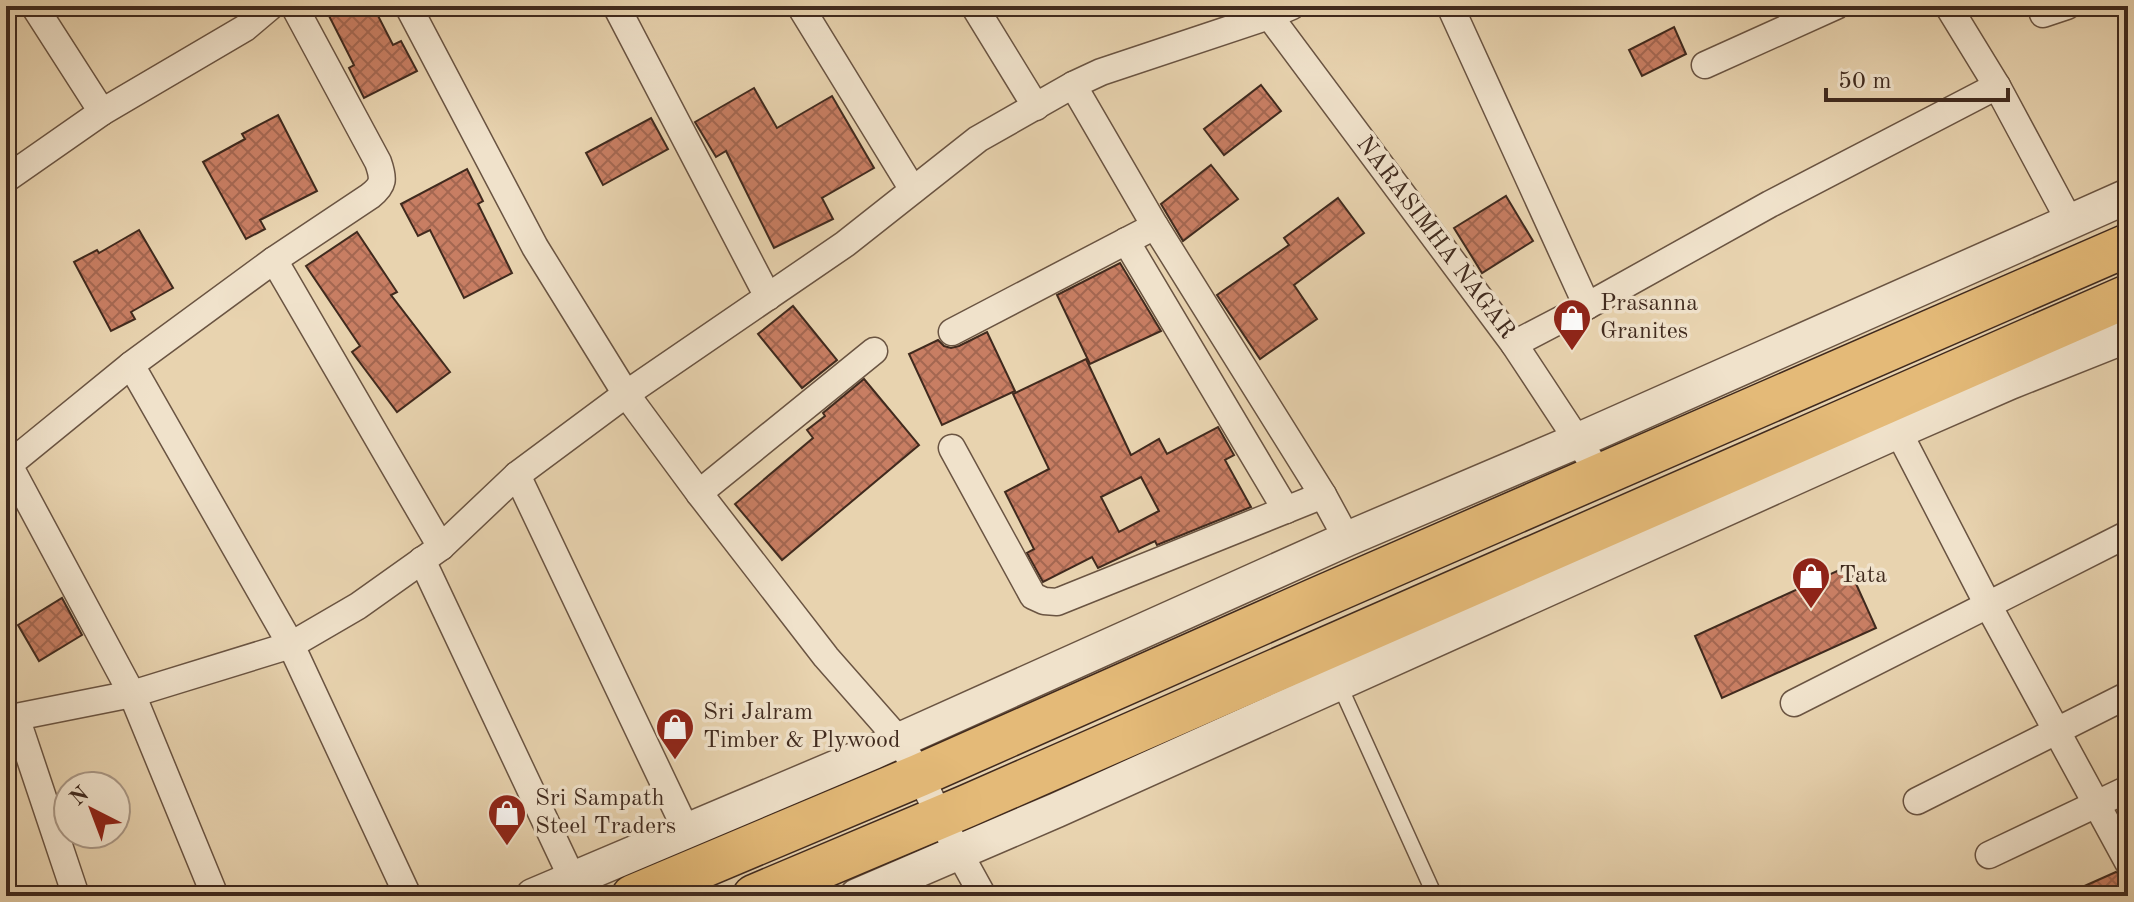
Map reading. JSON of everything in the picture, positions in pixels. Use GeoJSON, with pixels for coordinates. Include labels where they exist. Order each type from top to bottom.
{"type":"FeatureCollection","features":[{"type":"Feature","properties":{"kind":"main road"},"geometry":{"type":"LineString","coordinates":[[633,896],[920,775],[2128,245]]}},
{"type":"Feature","properties":{"kind":"main road"},"geometry":{"type":"LineString","coordinates":[[754,896],[949,835],[2128,296]]}},
{"type":"Feature","properties":{"kind":"street"},"geometry":{"type":"LineString","coordinates":[[34,6],[102,112]]}},
{"type":"Feature","properties":{"kind":"street"},"geometry":{"type":"LineString","coordinates":[[6,179],[102,112],[245,28],[271,6]]}},
{"type":"Feature","properties":{"kind":"street"},"geometry":{"type":"LineString","coordinates":[[215,896],[132,694],[7,466],[131,365],[274,260],[381,187],[384,176],[378,162],[294,6]]}},
{"type":"Feature","properties":{"kind":"street"},"geometry":{"type":"LineString","coordinates":[[408,6],[535,247],[626,394],[826,657],[899,740],[983,896]]}},
{"type":"Feature","properties":{"kind":"street"},"geometry":{"type":"LineString","coordinates":[[616,6],[768,297]]}},
{"type":"Feature","properties":{"kind":"street"},"geometry":{"type":"LineString","coordinates":[[800,6],[913,190]]}},
{"type":"Feature","properties":{"kind":"street"},"geometry":{"type":"LineString","coordinates":[[974,6],[1036,107]]}},
{"type":"Feature","properties":{"kind":"street"},"geometry":{"type":"LineString","coordinates":[[1450,6],[1587,306]]}},
{"type":"Feature","properties":{"kind":"street"},"geometry":{"type":"LineString","coordinates":[[1705,65],[1836,6]]}},
{"type":"Feature","properties":{"kind":"street"},"geometry":{"type":"LineString","coordinates":[[1948,6],[1997,86],[2070,222]]}},
{"type":"Feature","properties":{"kind":"street"},"geometry":{"type":"LineString","coordinates":[[76,896],[11,712],[132,694],[291,645],[358,606],[431,554],[517,475],[626,394],[845,244],[978,139],[1101,72],[1274,9]]}},
{"type":"Feature","properties":{"kind":"street","name":"NARASIMHA NAGAR"},"geometry":{"type":"LineString","coordinates":[[1274,9],[1514,344],[1601,476]]}},
{"type":"Feature","properties":{"kind":"street"},"geometry":{"type":"LineString","coordinates":[[1073,85],[1155,226],[1323,495],[1347,539]]}},
{"type":"Feature","properties":{"kind":"street"},"geometry":{"type":"LineString","coordinates":[[1514,344],[1770,204],[1997,86]]}},
{"type":"Feature","properties":{"kind":"street"},"geometry":{"type":"LineString","coordinates":[[533,896],[899,740],[1347,539],[1579,440],[2128,196]]}},
{"type":"Feature","properties":{"kind":"street"},"geometry":{"type":"LineString","coordinates":[[952,332],[1155,226]]}},
{"type":"Feature","properties":{"kind":"street"},"geometry":{"type":"LineString","coordinates":[[1126,241],[1286,510]]}},
{"type":"Feature","properties":{"kind":"street"},"geometry":{"type":"LineString","coordinates":[[274,260],[328,350],[431,554],[573,880]]}},
{"type":"Feature","properties":{"kind":"street"},"geometry":{"type":"LineString","coordinates":[[857,896],[949,835],[1071,804],[1898,431],[2128,335]]}},
{"type":"Feature","properties":{"kind":"street"},"geometry":{"type":"LineString","coordinates":[[699,493],[874,351]]}},
{"type":"Feature","properties":{"kind":"street"},"geometry":{"type":"LineString","coordinates":[[131,365],[291,645],[408,896]]}},
{"type":"Feature","properties":{"kind":"street"},"geometry":{"type":"LineString","coordinates":[[1898,431],[1988,605],[2128,862]]}},
{"type":"Feature","properties":{"kind":"street"},"geometry":{"type":"LineString","coordinates":[[952,448],[1033,596],[1044,601],[1057,602],[1323,495]]}},
{"type":"Feature","properties":{"kind":"street"},"geometry":{"type":"LineString","coordinates":[[517,475],[687,832]]}},
{"type":"Feature","properties":{"kind":"street"},"geometry":{"type":"LineString","coordinates":[[1794,703],[2128,534]]}},
{"type":"Feature","properties":{"kind":"street"},"geometry":{"type":"LineString","coordinates":[[1917,801],[2128,695]]}},
{"type":"Feature","properties":{"kind":"street"},"geometry":{"type":"LineString","coordinates":[[1989,855],[2128,789]]}},
{"type":"Feature","properties":{"kind":"lane"},"geometry":{"type":"LineString","coordinates":[[1339,684],[1435,896]]}},
{"type":"Feature","properties":{"kind":"building"},"geometry":{"type":"Polygon","coordinates":[[[324,6],[373,6],[393,45],[401,41],[417,71],[364,98],[349,68],[354,65],[324,6]]]}},
{"type":"Feature","properties":{"kind":"building"},"geometry":{"type":"Polygon","coordinates":[[[1674,27],[1686,54],[1642,76],[1629,50],[1674,27]]]}},
{"type":"Feature","properties":{"kind":"building"},"geometry":{"type":"Polygon","coordinates":[[[1261,85],[1281,111],[1224,155],[1204,129],[1261,85]]]}},
{"type":"Feature","properties":{"kind":"building"},"geometry":{"type":"Polygon","coordinates":[[[754,88],[777,128],[832,96],[874,168],[822,198],[833,219],[774,248],[726,151],[716,157],[695,122],[754,88]]]}},
{"type":"Feature","properties":{"kind":"building"},"geometry":{"type":"Polygon","coordinates":[[[278,115],[317,191],[260,220],[265,229],[246,239],[203,162],[245,139],[242,134],[278,115]]]}},
{"type":"Feature","properties":{"kind":"building"},"geometry":{"type":"Polygon","coordinates":[[[651,118],[668,149],[603,185],[586,153],[651,118]]]}},
{"type":"Feature","properties":{"kind":"building"},"geometry":{"type":"Polygon","coordinates":[[[1211,165],[1238,199],[1183,241],[1161,204],[1211,165]]]}},
{"type":"Feature","properties":{"kind":"building"},"geometry":{"type":"Polygon","coordinates":[[[467,169],[483,201],[478,204],[512,273],[464,298],[430,230],[418,236],[401,204],[467,169]]]}},
{"type":"Feature","properties":{"kind":"building"},"geometry":{"type":"Polygon","coordinates":[[[1506,196],[1533,241],[1482,273],[1454,228],[1506,196]]]}},
{"type":"Feature","properties":{"kind":"building"},"geometry":{"type":"Polygon","coordinates":[[[1338,198],[1364,233],[1294,285],[1317,319],[1260,359],[1217,295],[1289,245],[1284,238],[1338,198]]]}},
{"type":"Feature","properties":{"kind":"building"},"geometry":{"type":"Polygon","coordinates":[[[139,230],[173,288],[131,312],[135,319],[111,331],[74,262],[97,250],[99,253],[139,230]]]}},
{"type":"Feature","properties":{"kind":"building"},"geometry":{"type":"Polygon","coordinates":[[[357,232],[397,292],[391,295],[450,372],[397,412],[352,352],[360,346],[306,266],[357,232]]]}},
{"type":"Feature","properties":{"kind":"building"},"geometry":{"type":"Polygon","coordinates":[[[1120,263],[1161,331],[1090,364],[1057,295],[1120,263]]]}},
{"type":"Feature","properties":{"kind":"building"},"geometry":{"type":"Polygon","coordinates":[[[793,306],[837,360],[802,388],[758,334],[793,306]]]}},
{"type":"Feature","properties":{"kind":"building"},"geometry":{"type":"Polygon","coordinates":[[[987,332],[1015,391],[942,425],[909,354],[938,340],[951,348],[959,346],[987,332]]]}},
{"type":"Feature","properties":{"kind":"building"},"geometry":{"type":"Polygon","coordinates":[[[1086,359],[1131,455],[1159,439],[1167,454],[1218,427],[1234,455],[1225,460],[1251,507],[1157,545],[1155,541],[1098,568],[1092,557],[1043,582],[1027,553],[1034,549],[1005,492],[1049,469],[1013,394],[1086,359]],[[1141,477],[1101,497],[1119,532],[1159,511],[1141,477]]]}},
{"type":"Feature","properties":{"kind":"building"},"geometry":{"type":"Polygon","coordinates":[[[864,379],[919,445],[782,560],[735,504],[813,438],[807,430],[864,379]]]}},
{"type":"Feature","properties":{"kind":"building"},"geometry":{"type":"Polygon","coordinates":[[[1848,566],[1876,628],[1722,698],[1695,636],[1848,566]]]}},
{"type":"Feature","properties":{"kind":"building"},"geometry":{"type":"Polygon","coordinates":[[[62,598],[82,635],[39,661],[18,625],[62,598]]]}},
{"type":"Feature","properties":{"kind":"building"},"geometry":{"type":"Polygon","coordinates":[[[2116,872],[2124,877],[2128,896],[2062,896],[2116,872]]]}},
{"type":"Feature","properties":{"kind":"place","name":"Prasanna Granites"},"geometry":{"type":"Point","coordinates":[1572,352]}},
{"type":"Feature","properties":{"kind":"place","name":"Tata"},"geometry":{"type":"Point","coordinates":[1811,610]}},
{"type":"Feature","properties":{"kind":"place","name":"Sri Jalram Timber & Plywood"},"geometry":{"type":"Point","coordinates":[675,761]}},
{"type":"Feature","properties":{"kind":"place","name":"Sri Sampath Steel Traders"},"geometry":{"type":"Point","coordinates":[507,847]}}]}
